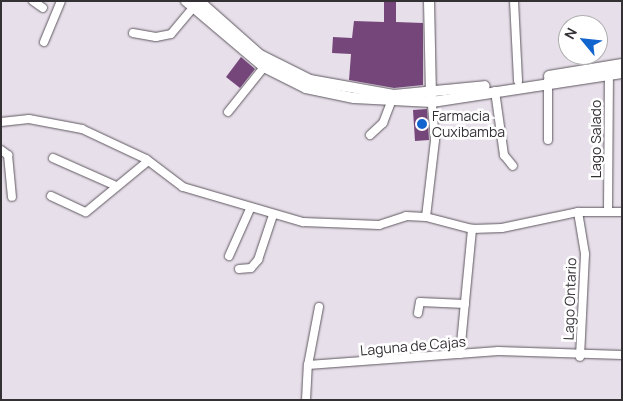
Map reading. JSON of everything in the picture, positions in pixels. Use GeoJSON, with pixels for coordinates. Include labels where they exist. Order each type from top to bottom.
{"type":"FeatureCollection","features":[{"type":"Feature","properties":{"kind":"main road"},"geometry":{"type":"LineString","coordinates":[[429,1],[431,98]]}},
{"type":"Feature","properties":{"kind":"main road"},"geometry":{"type":"LineString","coordinates":[[194,3],[232,34],[282,68],[310,80],[393,98]]}},
{"type":"Feature","properties":{"kind":"main road"},"geometry":{"type":"LineString","coordinates":[[194,3],[264,67],[306,88],[393,98],[431,98],[495,91],[609,70],[622,64]]}},
{"type":"Feature","properties":{"kind":"main road"},"geometry":{"type":"LineString","coordinates":[[609,70],[622,72]]}},
{"type":"Feature","properties":{"kind":"main road"},"geometry":{"type":"LineString","coordinates":[[431,98],[518,81],[548,80]]}},
{"type":"Feature","properties":{"kind":"street"},"geometry":{"type":"LineString","coordinates":[[34,1],[43,8]]}},
{"type":"Feature","properties":{"kind":"street"},"geometry":{"type":"LineString","coordinates":[[44,42],[62,1]]}},
{"type":"Feature","properties":{"kind":"street"},"geometry":{"type":"LineString","coordinates":[[514,1],[518,81]]}},
{"type":"Feature","properties":{"kind":"street"},"geometry":{"type":"LineString","coordinates":[[132,33],[156,38],[171,34],[194,3]]}},
{"type":"Feature","properties":{"kind":"street"},"geometry":{"type":"LineString","coordinates":[[228,112],[264,67]]}},
{"type":"Feature","properties":{"kind":"street","name":"Lago Salado"},"geometry":{"type":"LineString","coordinates":[[608,212],[609,70]]}},
{"type":"Feature","properties":{"kind":"street"},"geometry":{"type":"LineString","coordinates":[[548,80],[548,140]]}},
{"type":"Feature","properties":{"kind":"street"},"geometry":{"type":"LineString","coordinates":[[495,91],[504,155],[513,166]]}},
{"type":"Feature","properties":{"kind":"street"},"geometry":{"type":"LineString","coordinates":[[370,135],[383,122],[393,98]]}},
{"type":"Feature","properties":{"kind":"street"},"geometry":{"type":"LineString","coordinates":[[426,217],[435,140],[431,98]]}},
{"type":"Feature","properties":{"kind":"street"},"geometry":{"type":"LineString","coordinates":[[1,122],[29,119],[82,129],[148,161],[183,187],[250,209],[303,222],[363,226],[426,217],[472,229],[502,228],[578,212],[622,212]]}},
{"type":"Feature","properties":{"kind":"street"},"geometry":{"type":"LineString","coordinates":[[1,150],[8,155],[12,197]]}},
{"type":"Feature","properties":{"kind":"street"},"geometry":{"type":"LineString","coordinates":[[53,158],[114,185]]}},
{"type":"Feature","properties":{"kind":"street"},"geometry":{"type":"LineString","coordinates":[[51,196],[86,212],[114,185],[148,161]]}},
{"type":"Feature","properties":{"kind":"street"},"geometry":{"type":"LineString","coordinates":[[229,256],[250,209]]}},
{"type":"Feature","properties":{"kind":"street","name":"Lago Ontario"},"geometry":{"type":"LineString","coordinates":[[578,212],[584,254],[580,357]]}},
{"type":"Feature","properties":{"kind":"street"},"geometry":{"type":"LineString","coordinates":[[240,269],[251,268],[258,260],[273,214]]}},
{"type":"Feature","properties":{"kind":"street"},"geometry":{"type":"LineString","coordinates":[[460,354],[472,229]]}},
{"type":"Feature","properties":{"kind":"street"},"geometry":{"type":"LineString","coordinates":[[418,313],[420,302],[465,304]]}},
{"type":"Feature","properties":{"kind":"street"},"geometry":{"type":"LineString","coordinates":[[306,400],[308,366],[319,307]]}},
{"type":"Feature","properties":{"kind":"street","name":"Laguna de Cajas"},"geometry":{"type":"LineString","coordinates":[[308,366],[498,351],[580,357],[622,354]]}},
{"type":"Feature","properties":{"kind":"building"},"geometry":{"type":"Polygon","coordinates":[[[384,1],[396,1],[396,22],[423,23],[423,85],[394,88],[349,80],[351,54],[332,53],[333,37],[352,38],[354,21],[384,22],[384,1]]]}},
{"type":"Feature","properties":{"kind":"building"},"geometry":{"type":"Polygon","coordinates":[[[241,57],[255,69],[240,88],[226,77],[241,57]]]}},
{"type":"Feature","properties":{"kind":"building"},"geometry":{"type":"Polygon","coordinates":[[[427,109],[429,140],[415,141],[413,110],[427,109]]]}},
{"type":"Feature","properties":{"kind":"place","name":"Farmacia Cuxibamba"},"geometry":{"type":"Point","coordinates":[422,124]}}]}
